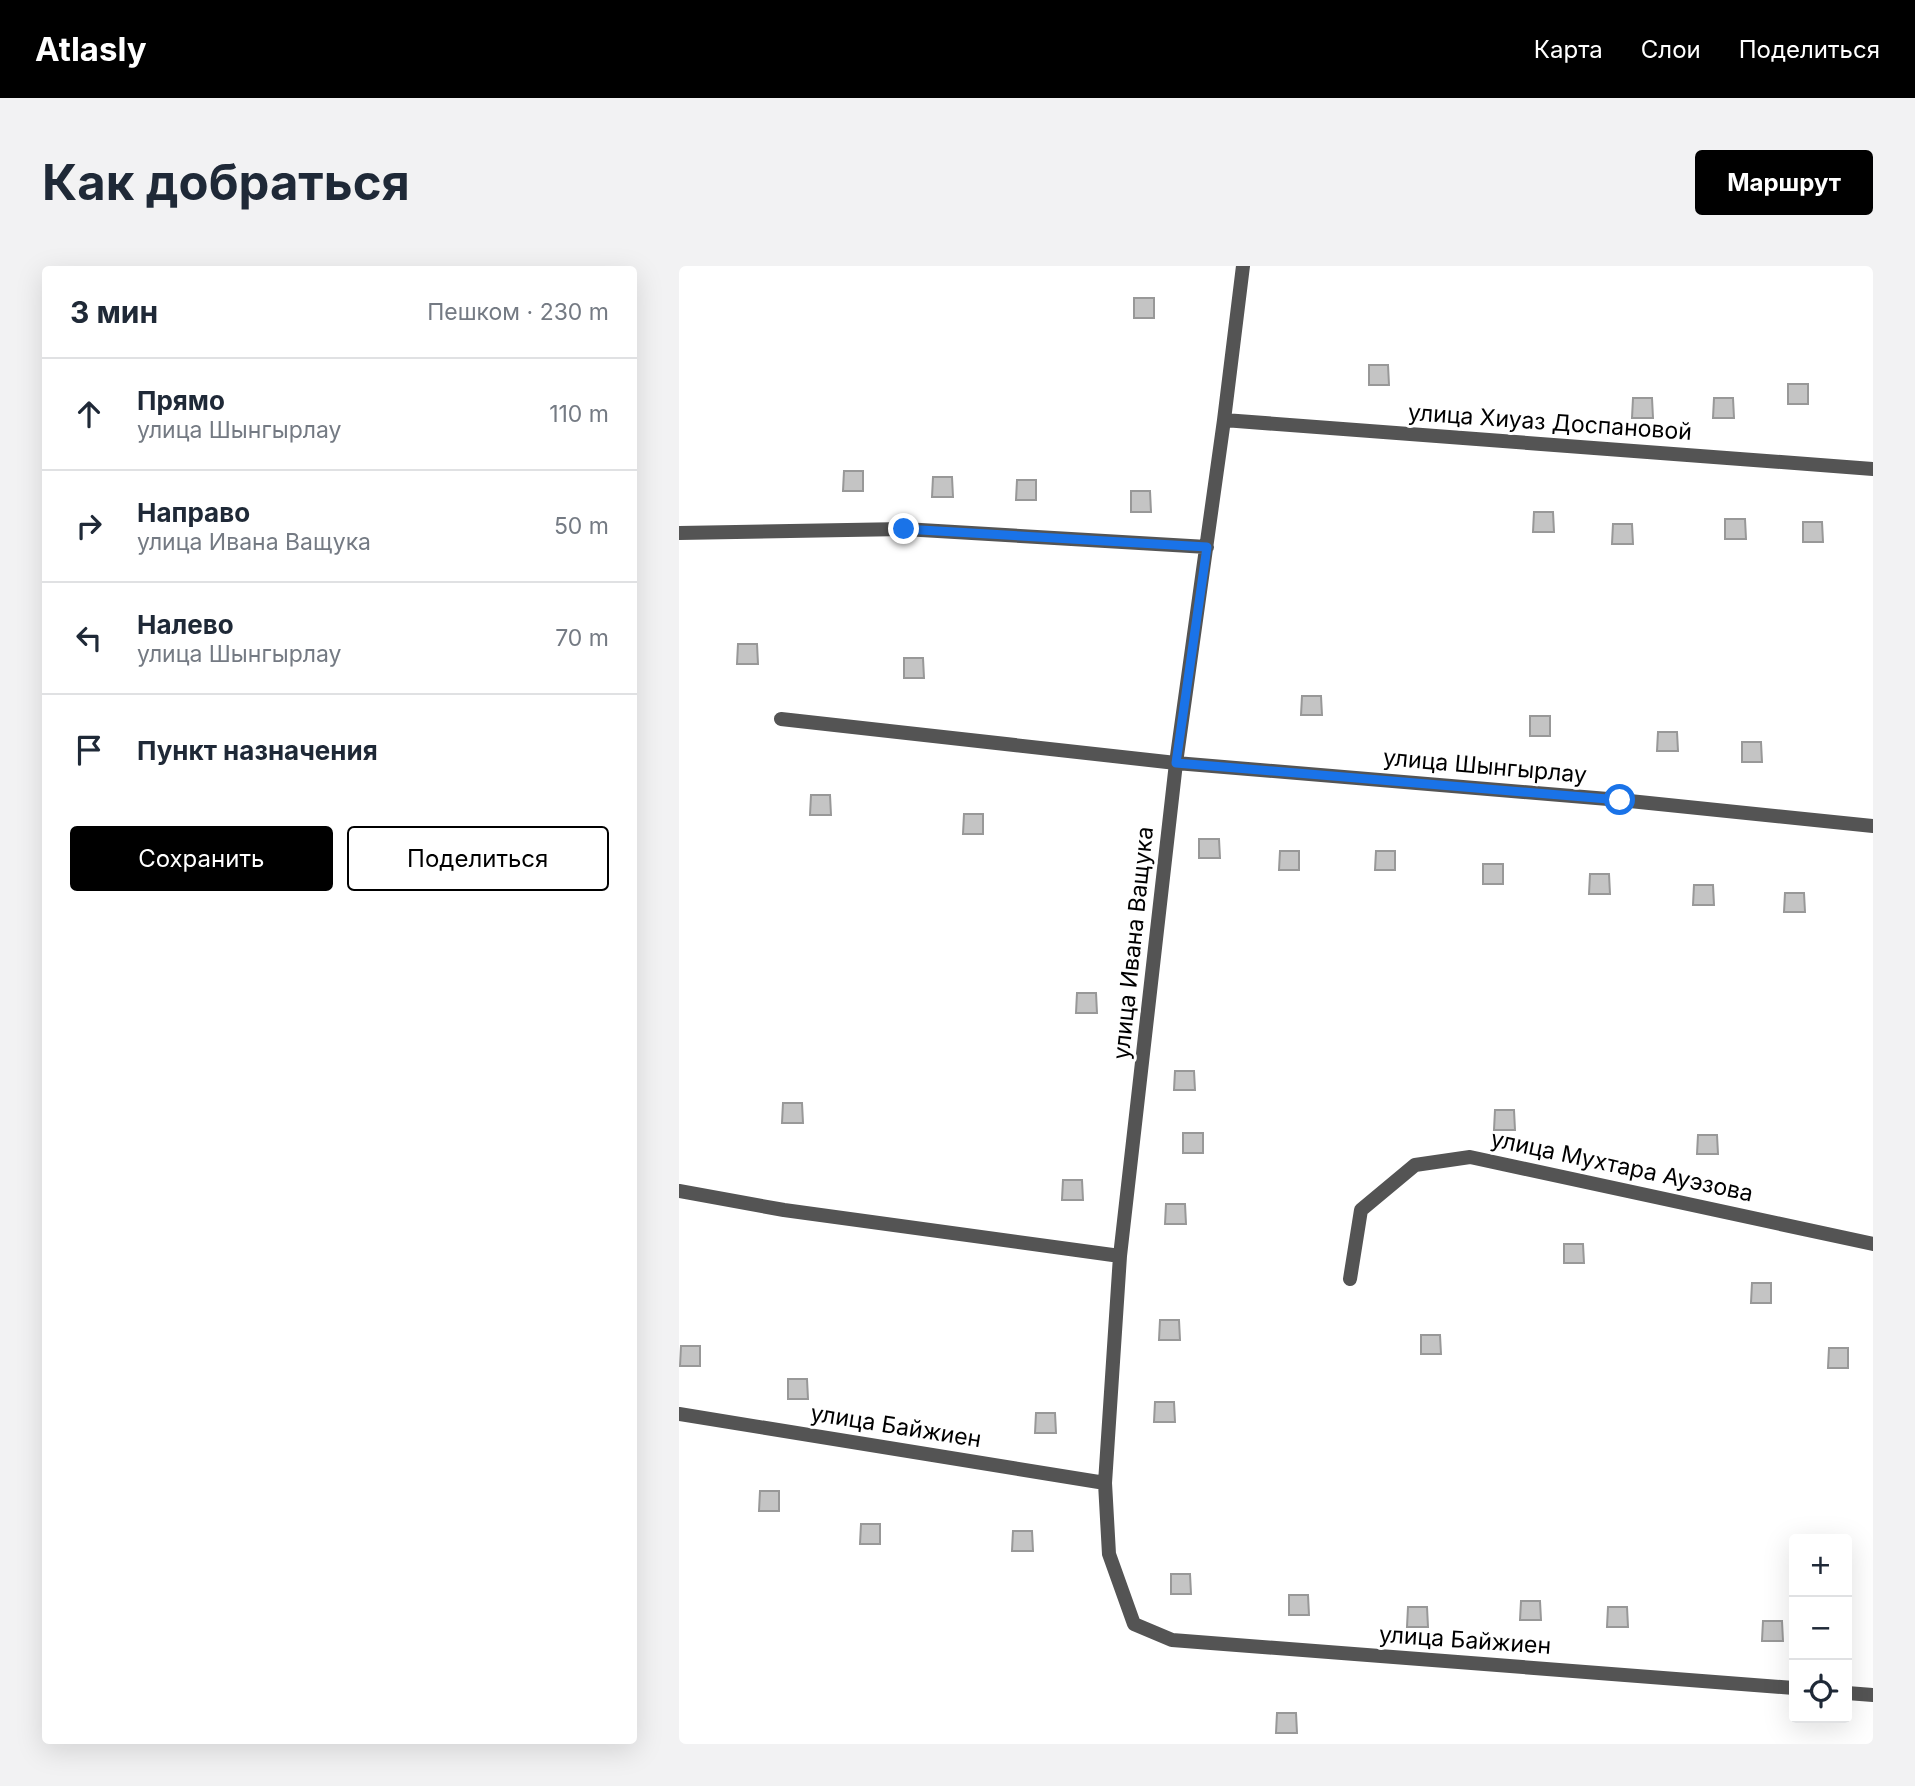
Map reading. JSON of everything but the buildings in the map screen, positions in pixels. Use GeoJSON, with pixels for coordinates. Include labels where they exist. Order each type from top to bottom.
{"type":"FeatureCollection","features":[{"type":"Feature","properties":{"kind":"street","name":"улица Ивана Ващука"},"geometry":{"type":"LineString","coordinates":[[1135,1624],[1109,1553],[1105,1483],[1120,1256],[1176,763],[1243,266]]}},
{"type":"Feature","properties":{"kind":"street","name":"улица Хиуаз Доспановой"},"geometry":{"type":"LineString","coordinates":[[1224,420],[1873,468]]}},
{"type":"Feature","properties":{"kind":"street"},"geometry":{"type":"LineString","coordinates":[[679,533],[904,529],[1207,547]]}},
{"type":"Feature","properties":{"kind":"street","name":"улица Шынгырлау"},"geometry":{"type":"LineString","coordinates":[[781,719],[1176,763],[1620,800],[1873,826]]}},
{"type":"Feature","properties":{"kind":"street","name":"улица Мухтара Ауэзова"},"geometry":{"type":"LineString","coordinates":[[1350,1279],[1361,1210],[1415,1165],[1470,1157],[1873,1244]]}},
{"type":"Feature","properties":{"kind":"street"},"geometry":{"type":"LineString","coordinates":[[679,1191],[784,1210],[1120,1256]]}},
{"type":"Feature","properties":{"kind":"street","name":"улица Байжиен"},"geometry":{"type":"LineString","coordinates":[[679,1414],[1105,1483]]}},
{"type":"Feature","properties":{"kind":"street","name":"улица Байжиен"},"geometry":{"type":"LineString","coordinates":[[1135,1624],[1172,1640],[1789,1688]]}},
{"type":"Feature","properties":{"kind":"street"},"geometry":{"type":"LineString","coordinates":[[1852,1693],[1873,1695]]}},
{"type":"Feature","properties":{"kind":"route"},"geometry":{"type":"LineString","coordinates":[[904,529],[1207,547],[1176,763],[1620,800]]}}]}
